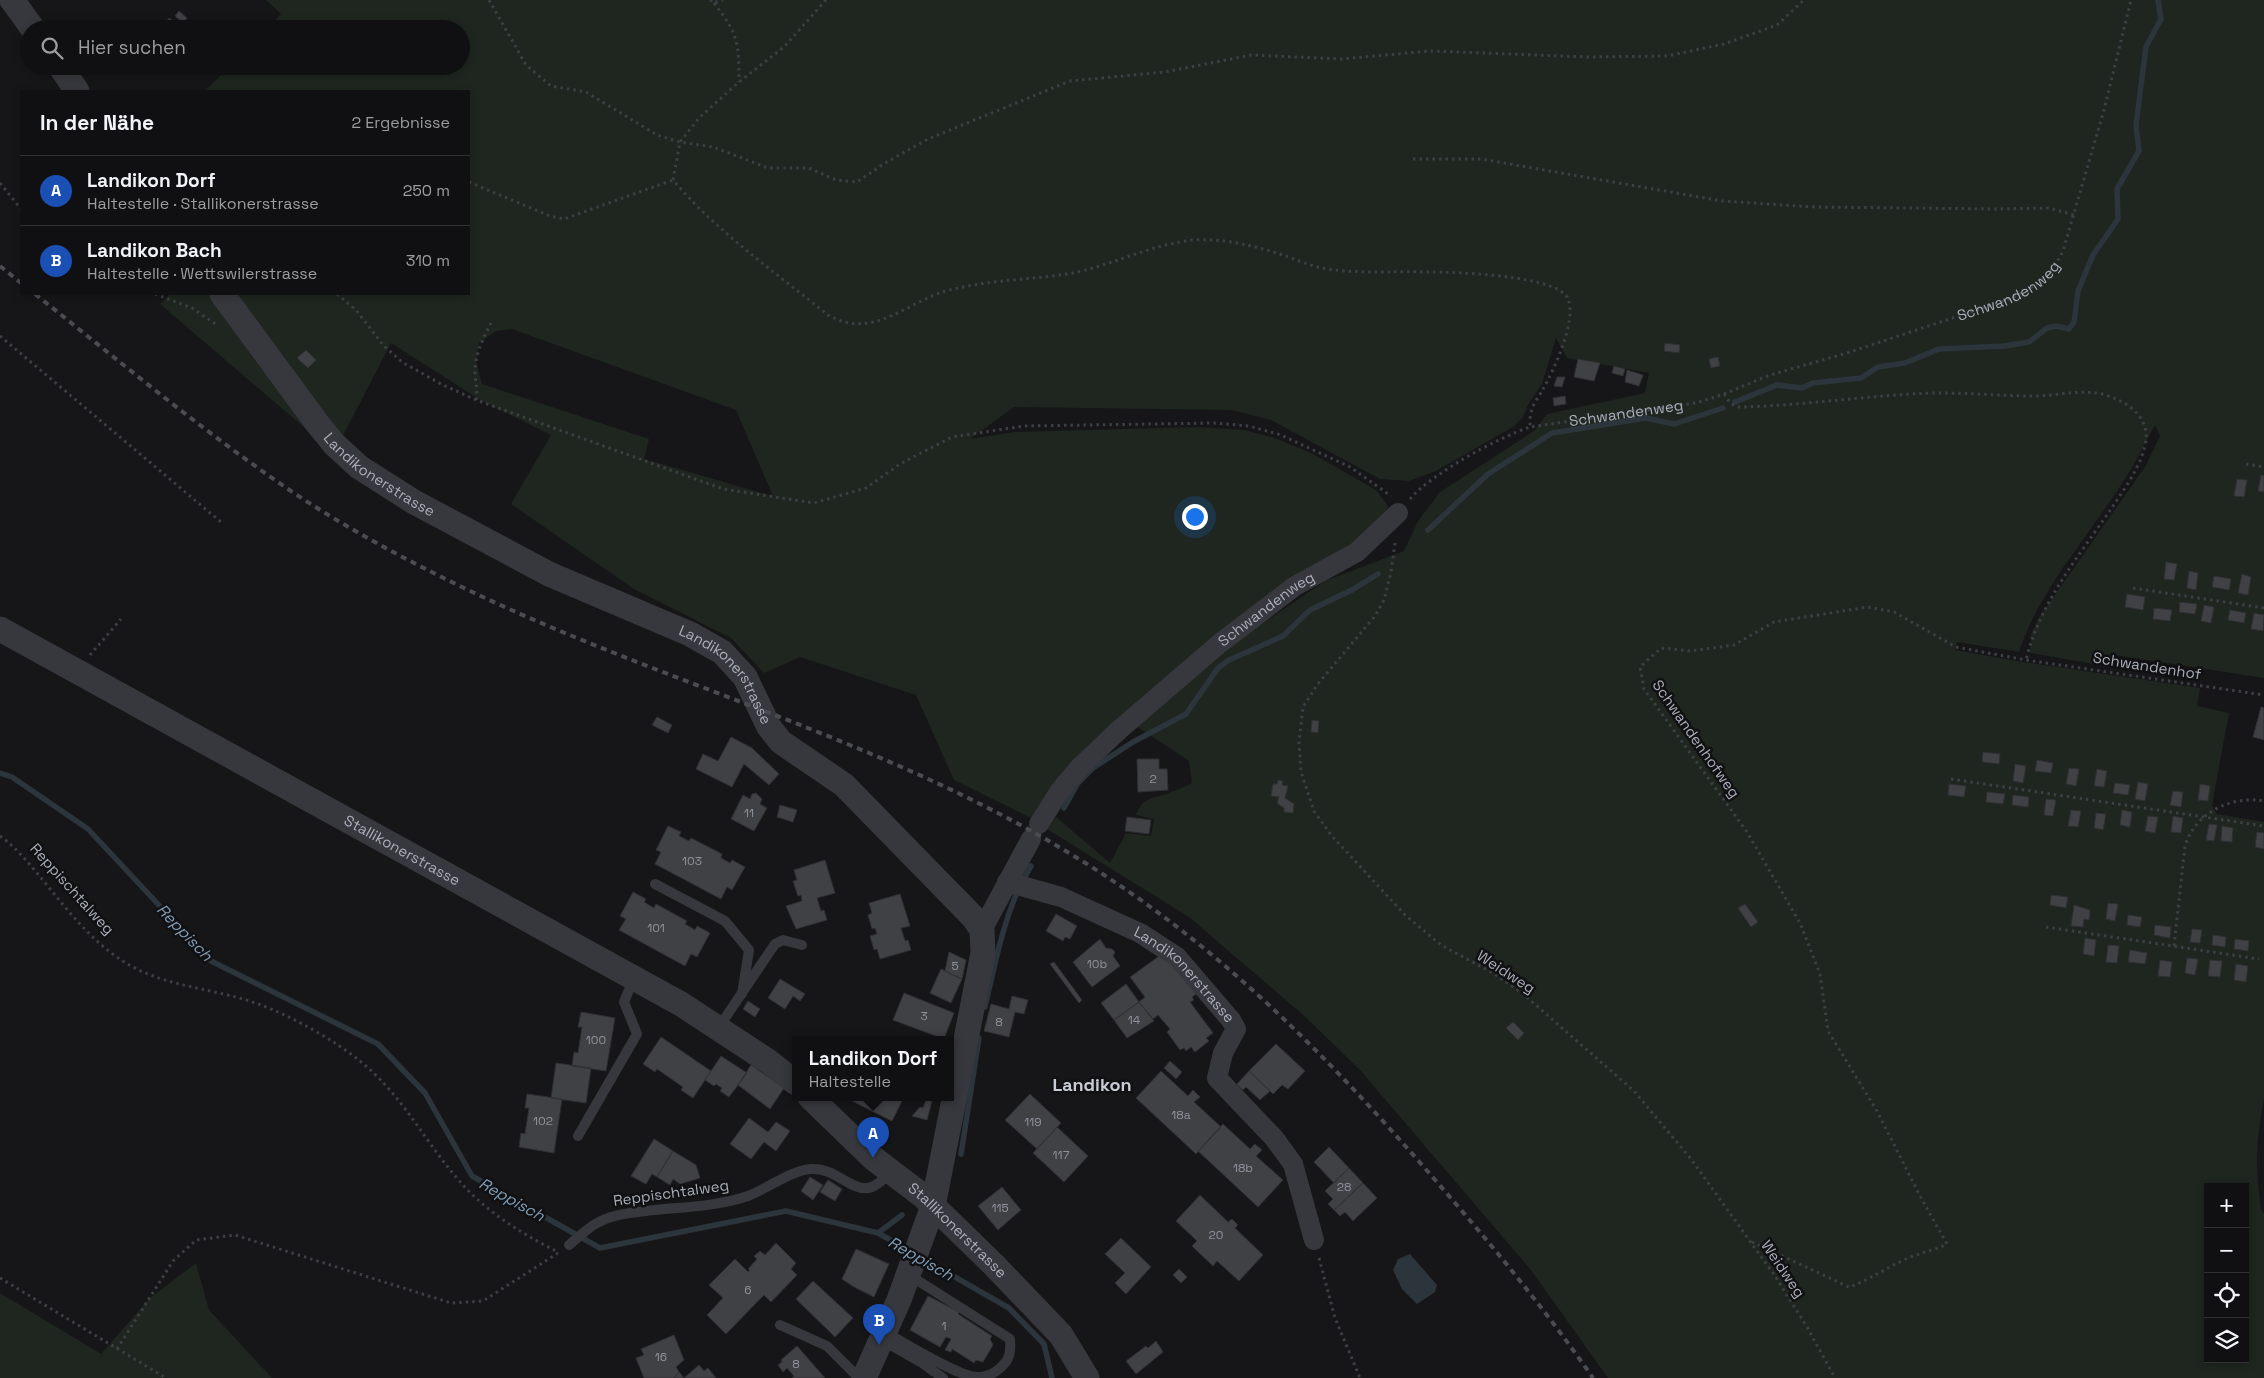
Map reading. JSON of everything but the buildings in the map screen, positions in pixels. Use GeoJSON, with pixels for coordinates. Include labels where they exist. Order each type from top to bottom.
{"type":"FeatureCollection","features":[{"type":"Feature","properties":{"kind":"street"},"geometry":{"type":"LineString","coordinates":[[12,0],[26,20]]}},
{"type":"Feature","properties":{"kind":"street"},"geometry":{"type":"LineString","coordinates":[[66,75],[76,90]]}},
{"type":"Feature","properties":{"kind":"street","name":"Landikonerstrasse"},"geometry":{"type":"LineString","coordinates":[[223,295],[317,423],[334,444],[359,467],[414,502],[549,574],[690,634],[722,652],[745,677],[770,728],[781,742],[844,786],[974,918],[982,930]]}},
{"type":"Feature","properties":{"kind":"street","name":"Schwandenweg"},"geometry":{"type":"LineString","coordinates":[[982,930],[1035,832],[1059,792],[1078,768],[1119,730],[1226,639],[1295,586],[1357,552],[1398,513]]}},
{"type":"Feature","properties":{"kind":"street","name":"Stallikonerstrasse"},"geometry":{"type":"LineString","coordinates":[[0,629],[634,977],[720,1028],[792,1080]]}},
{"type":"Feature","properties":{"kind":"street","name":"Landikonerstrasse"},"geometry":{"type":"LineString","coordinates":[[1007,882],[1061,897],[1140,933],[1177,957],[1231,1020],[1236,1029],[1223,1053],[1217,1078],[1274,1138],[1293,1164],[1314,1240]]}},
{"type":"Feature","properties":{"kind":"street"},"geometry":{"type":"LineString","coordinates":[[864,1378],[910,1272],[934,1206],[983,954],[982,930]]}},
{"type":"Feature","properties":{"kind":"street","name":"Stallikonerstrasse"},"geometry":{"type":"LineString","coordinates":[[814,1101],[872,1158],[907,1183],[934,1206],[1061,1335],[1087,1378]]}},
{"type":"Feature","properties":{"kind":"lane"},"geometry":{"type":"LineString","coordinates":[[654,884],[725,921],[749,950],[742,994]]}},
{"type":"Feature","properties":{"kind":"lane"},"geometry":{"type":"LineString","coordinates":[[720,1028],[775,944],[782,940],[802,945]]}},
{"type":"Feature","properties":{"kind":"lane"},"geometry":{"type":"LineString","coordinates":[[578,1136],[637,1034],[624,1002],[634,977]]}},
{"type":"Feature","properties":{"kind":"lane","name":"Reppischtalweg"},"geometry":{"type":"LineString","coordinates":[[569,1245],[598,1222],[617,1214],[728,1202],[748,1196],[804,1170],[823,1170],[852,1186],[863,1188],[880,1184],[890,1171]]}},
{"type":"Feature","properties":{"kind":"lane"},"geometry":{"type":"LineString","coordinates":[[883,1336],[952,1369],[976,1378],[994,1373],[1007,1362],[1011,1352],[1010,1339],[910,1272]]}},
{"type":"Feature","properties":{"kind":"lane"},"geometry":{"type":"LineString","coordinates":[[780,1324],[827,1346],[859,1378]]}},
{"type":"Feature","properties":{"kind":"lane"},"geometry":{"type":"LineString","coordinates":[[883,1336],[942,1378]]}},
{"type":"Feature","properties":{"kind":"path"},"geometry":{"type":"LineString","coordinates":[[489,0],[526,65],[551,86],[586,92],[657,134],[680,142],[712,147],[768,168],[809,168],[836,180],[857,182],[884,163],[928,139],[1070,80],[1165,72],[1252,54],[1342,59],[1430,50],[1588,57],[1667,56],[1724,44],[1777,24],[1804,0]]}},
{"type":"Feature","properties":{"kind":"path"},"geometry":{"type":"LineString","coordinates":[[712,1],[724,0]]}},
{"type":"Feature","properties":{"kind":"path"},"geometry":{"type":"LineString","coordinates":[[673,180],[680,142],[699,118],[739,82],[784,46],[826,0]]}},
{"type":"Feature","properties":{"kind":"path","name":"Schwandenweg"},"geometry":{"type":"LineString","coordinates":[[1398,513],[1418,489],[1440,474],[1508,434],[1530,426],[1659,410],[1696,403],[1724,394],[1770,374],[1846,353],[2007,300],[2030,290],[2045,279],[2056,266],[2063,251],[2104,110],[2131,0]]}},
{"type":"Feature","properties":{"kind":"path"},"geometry":{"type":"LineString","coordinates":[[712,1],[733,28],[739,54],[739,82]]}},
{"type":"Feature","properties":{"kind":"path"},"geometry":{"type":"LineString","coordinates":[[1413,159],[1480,159],[1722,201],[1815,207],[1996,210],[2049,208],[2074,215]]}},
{"type":"Feature","properties":{"kind":"path"},"geometry":{"type":"LineString","coordinates":[[470,182],[550,216],[564,219],[673,180]]}},
{"type":"Feature","properties":{"kind":"path"},"geometry":{"type":"LineString","coordinates":[[673,180],[692,202],[728,234],[828,315],[848,323],[866,324],[882,320],[914,303],[945,292],[988,282],[1067,274],[1100,266],[1168,244],[1194,240],[1250,245],[1320,268],[1355,273],[1430,270],[1540,282],[1557,288],[1567,296],[1570,307],[1567,326],[1558,357],[1544,389],[1532,408],[1530,426]]}},
{"type":"Feature","properties":{"kind":"path"},"geometry":{"type":"LineString","coordinates":[[0,183],[20,208]]}},
{"type":"Feature","properties":{"kind":"path"},"geometry":{"type":"LineString","coordinates":[[159,295],[192,308],[224,330]]}},
{"type":"Feature","properties":{"kind":"path"},"geometry":{"type":"LineString","coordinates":[[338,295],[356,310],[383,345],[402,362],[441,384],[476,400],[723,489],[814,503],[866,488],[900,464],[952,437],[1024,426],[1214,423],[1249,426],[1281,435],[1317,450],[1373,482]]}},
{"type":"Feature","properties":{"kind":"path"},"geometry":{"type":"LineString","coordinates":[[476,400],[478,386],[475,373],[478,351],[491,323]]}},
{"type":"Feature","properties":{"kind":"path"},"geometry":{"type":"LineString","coordinates":[[0,336],[222,523]]}},
{"type":"Feature","properties":{"kind":"path"},"geometry":{"type":"LineString","coordinates":[[1724,394],[1732,404],[1739,407],[1788,406],[1913,394],[2036,396],[2080,392],[2101,394],[2130,405],[2142,419],[2146,430],[2145,445],[2140,459],[2125,488],[2041,616],[2030,640],[2026,660]]}},
{"type":"Feature","properties":{"kind":"path"},"geometry":{"type":"LineString","coordinates":[[2246,464],[2264,467]]}},
{"type":"Feature","properties":{"kind":"path","name":"Weidweg"},"geometry":{"type":"LineString","coordinates":[[1392,572],[1384,600],[1375,616],[1317,685],[1303,707],[1299,744],[1301,772],[1314,811],[1337,842],[1405,915],[1441,945],[1493,973],[1522,993],[1634,1090],[1691,1159],[1750,1241],[1791,1301],[1835,1378]]}},
{"type":"Feature","properties":{"kind":"path"},"geometry":{"type":"LineString","coordinates":[[2133,588],[2264,608]]}},
{"type":"Feature","properties":{"kind":"path","name":"Schwandenhofweg"},"geometry":{"type":"LineString","coordinates":[[1750,1241],[1849,1287],[1866,1281],[1908,1258],[1930,1252],[1947,1244],[1920,1196],[1877,1111],[1828,1031],[1820,974],[1800,923],[1747,832],[1644,689],[1640,666],[1661,648],[1691,651],[1734,645],[1774,622],[1868,607],[1894,612],[1956,648],[2026,660]]}},
{"type":"Feature","properties":{"kind":"path"},"geometry":{"type":"LineString","coordinates":[[79,672],[94,648],[121,619]]}},
{"type":"Feature","properties":{"kind":"path","name":"Schwandenhof"},"geometry":{"type":"LineString","coordinates":[[2026,660],[2264,695]]}},
{"type":"Feature","properties":{"kind":"path"},"geometry":{"type":"LineString","coordinates":[[1951,779],[2264,826]]}},
{"type":"Feature","properties":{"kind":"path"},"geometry":{"type":"LineString","coordinates":[[2174,946],[2188,834],[2203,817],[2236,801],[2264,801]]}},
{"type":"Feature","properties":{"kind":"path","name":"Reppischtalweg"},"geometry":{"type":"LineString","coordinates":[[0,836],[22,854],[98,944],[130,965],[152,976],[261,1005],[304,1025],[358,1060],[395,1094],[457,1178],[475,1196],[522,1233],[559,1253],[483,1301],[451,1303],[235,1235],[196,1240],[173,1261],[117,1349]]}},
{"type":"Feature","properties":{"kind":"path"},"geometry":{"type":"LineString","coordinates":[[2046,927],[2259,959]]}},
{"type":"Feature","properties":{"kind":"path"},"geometry":{"type":"LineString","coordinates":[[1314,1240],[1335,1318],[1360,1378]]}},
{"type":"Feature","properties":{"kind":"path"},"geometry":{"type":"LineString","coordinates":[[0,1278],[166,1378]]}},
{"type":"Feature","properties":{"kind":"shaded area"},"geometry":{"type":"Polygon","coordinates":[[[266,0],[2264,0],[2264,678],[2115,655],[2117,668],[2030,653],[2031,634],[2040,616],[2145,467],[2160,436],[2155,425],[2126,478],[2064,566],[2038,608],[2019,652],[1957,642],[1955,650],[2200,688],[2197,706],[2229,713],[2212,805],[2217,814],[2264,822],[2264,1099],[2259,1128],[2257,1167],[2261,1209],[2264,1214],[2264,1378],[1608,1378],[1531,1270],[1360,1070],[1301,1013],[1189,917],[1047,829],[1056,817],[1110,863],[1126,833],[1151,836],[1154,819],[1136,815],[1138,809],[1148,800],[1173,792],[1192,783],[1189,761],[1136,726],[1033,819],[954,780],[916,695],[800,657],[764,673],[731,638],[634,589],[511,504],[551,435],[482,401],[391,343],[334,453],[160,304],[169,295],[470,295],[470,90],[206,90],[221,75],[470,75],[470,20],[275,20],[281,14],[266,0]],[[512,329],[496,331],[479,343],[476,362],[482,384],[649,439],[644,459],[773,496],[736,410],[512,329]],[[1556,338],[1542,384],[1529,403],[1523,417],[1513,427],[1436,471],[1409,481],[1380,479],[1271,420],[1232,410],[1014,407],[970,439],[1014,432],[1197,427],[1244,430],[1275,438],[1313,454],[1376,490],[1388,506],[1382,521],[1349,550],[1309,570],[1137,725],[1243,637],[1325,581],[1404,551],[1418,521],[1440,492],[1534,431],[1547,414],[1645,393],[1649,373],[1567,358],[1556,338]]]}},
{"type":"Feature","properties":{"kind":"shaded area"},"geometry":{"type":"Polygon","coordinates":[[[1410,1254],[1437,1285],[1435,1292],[1417,1304],[1402,1289],[1393,1270],[1398,1259],[1410,1254]]]}},
{"type":"Feature","properties":{"kind":"shaded area"},"geometry":{"type":"Polygon","coordinates":[[[196,1263],[209,1310],[272,1378],[0,1378],[0,1293],[101,1354],[150,1298],[196,1263]]]}},
{"type":"Feature","properties":{"kind":"waterway"},"geometry":{"type":"LineString","coordinates":[[1735,402],[1777,385],[1802,388],[1813,383],[1861,378],[1878,367],[1905,363],[1939,349],[2005,346],[2029,342],[2047,328],[2056,326],[2069,329],[2074,322],[2078,291],[2093,255],[2118,219],[2117,189],[2139,151],[2136,125],[2146,47],[2161,19],[2158,0]]}},
{"type":"Feature","properties":{"kind":"waterway"},"geometry":{"type":"LineString","coordinates":[[1428,530],[1488,474],[1552,433],[1646,418],[1674,424],[1723,408]]}},
{"type":"Feature","properties":{"kind":"waterway"},"geometry":{"type":"LineString","coordinates":[[1064,808],[1078,783],[1093,768],[1133,742],[1186,714],[1218,668],[1229,660],[1283,636],[1310,610],[1352,590],[1378,574]]}},
{"type":"Feature","properties":{"kind":"waterway","name":"Reppisch"},"geometry":{"type":"LineString","coordinates":[[0,773],[12,777],[88,829],[211,961],[378,1044],[425,1093],[472,1176],[600,1248],[786,1211],[878,1233],[910,1251]]}},
{"type":"Feature","properties":{"kind":"waterway"},"geometry":{"type":"LineString","coordinates":[[1025,877],[1031,866]]}},
{"type":"Feature","properties":{"kind":"waterway"},"geometry":{"type":"LineString","coordinates":[[985,1007],[1002,936],[1016,895]]}},
{"type":"Feature","properties":{"kind":"waterway"},"geometry":{"type":"LineString","coordinates":[[961,1154],[979,1038]]}},
{"type":"Feature","properties":{"kind":"waterway"},"geometry":{"type":"LineString","coordinates":[[878,1233],[902,1215]]}},
{"type":"Feature","properties":{"kind":"waterway","name":"Reppisch"},"geometry":{"type":"LineString","coordinates":[[920,1257],[1009,1308],[1044,1344],[1052,1378]]}},
{"type":"Feature","properties":{"kind":"railway"},"geometry":{"type":"LineString","coordinates":[[0,266],[20,282]]}},
{"type":"Feature","properties":{"kind":"railway"},"geometry":{"type":"LineString","coordinates":[[36,295],[160,394],[255,466],[309,503],[375,542],[466,589],[541,623],[847,744],[923,777],[997,813],[1069,853],[1122,887],[1172,923],[1266,1002],[1353,1088],[1497,1253],[1537,1302],[1593,1378]]}},
{"type":"Feature","properties":{"kind":"place","name":"Landikon Dorf"},"geometry":{"type":"Point","coordinates":[873,1158]}},
{"type":"Feature","properties":{"kind":"place","name":"Landikon Bach"},"geometry":{"type":"Point","coordinates":[879,1345]}},
{"type":"Feature","properties":{"kind":"district","name":"Landikon"},"geometry":{"type":"Point","coordinates":[1092,1085]}}]}
